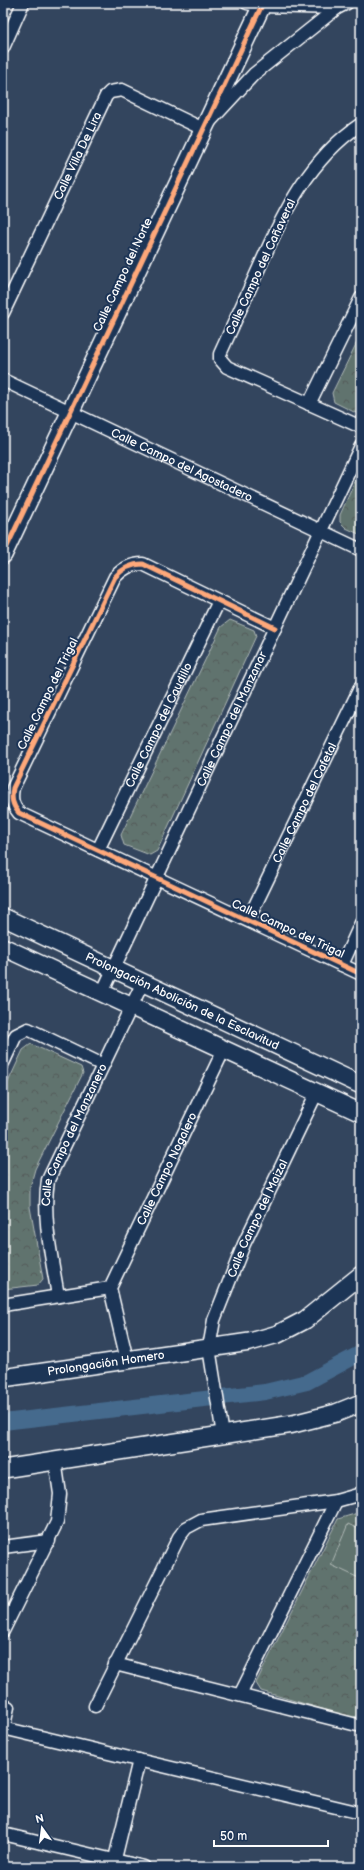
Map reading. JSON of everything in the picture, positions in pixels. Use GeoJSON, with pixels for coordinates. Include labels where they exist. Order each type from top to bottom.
{"type":"FeatureCollection","features":[{"type":"Feature","properties":{"kind":"main road","name":"Calle Campo del Norte"},"geometry":{"type":"LineString","coordinates":[[3,555],[203,129],[257,4]]}},
{"type":"Feature","properties":{"kind":"main road","name":"Prolongación Abolición de la Esclavitud"},"geometry":{"type":"LineString","coordinates":[[3,917],[361,1085]]}},
{"type":"Feature","properties":{"kind":"main road"},"geometry":{"type":"LineString","coordinates":[[3,947],[361,1113]]}},
{"type":"Feature","properties":{"kind":"main road"},"geometry":{"type":"LineString","coordinates":[[209,1348],[250,1342],[278,1334],[305,1320],[361,1275]]}},
{"type":"Feature","properties":{"kind":"main road","name":"Prolongación Homero"},"geometry":{"type":"LineString","coordinates":[[3,1378],[209,1348]]}},
{"type":"Feature","properties":{"kind":"main road"},"geometry":{"type":"LineString","coordinates":[[3,1469],[293,1424],[336,1413],[361,1403]]}},
{"type":"Feature","properties":{"kind":"street"},"geometry":{"type":"LineString","coordinates":[[4,44],[23,3]]}},
{"type":"Feature","properties":{"kind":"street"},"geometry":{"type":"LineString","coordinates":[[257,4],[342,5]]}},
{"type":"Feature","properties":{"kind":"street"},"geometry":{"type":"LineString","coordinates":[[203,129],[254,74],[342,5]]}},
{"type":"Feature","properties":{"kind":"street","name":"Calle Villa De Lira"},"geometry":{"type":"LineString","coordinates":[[3,313],[106,96],[110,92],[122,90],[203,129]]}},
{"type":"Feature","properties":{"kind":"street","name":"Calle Campo del Cañaveral"},"geometry":{"type":"LineString","coordinates":[[310,404],[227,367],[223,363],[220,354],[288,205],[311,171],[333,147],[361,124]]}},
{"type":"Feature","properties":{"kind":"street"},"geometry":{"type":"LineString","coordinates":[[361,298],[310,404],[361,427]]}},
{"type":"Feature","properties":{"kind":"street","name":"Calle Campo del Agostadero"},"geometry":{"type":"LineString","coordinates":[[3,380],[361,550]]}},
{"type":"Feature","properties":{"kind":"street","name":"Calle Campo del Manzanar"},"geometry":{"type":"LineString","coordinates":[[102,993],[361,446]]}},
{"type":"Feature","properties":{"kind":"street","name":"Calle Campo del Trigal"},"geometry":{"type":"LineString","coordinates":[[275,628],[143,564],[127,566],[115,577],[12,793],[14,808],[19,813],[361,974]]}},
{"type":"Feature","properties":{"kind":"street","name":"Calle Campo del Caudillo"},"geometry":{"type":"LineString","coordinates":[[98,850],[219,601]]}},
{"type":"Feature","properties":{"kind":"street","name":"Calle Campo del Cafetal"},"geometry":{"type":"LineString","coordinates":[[248,920],[361,686]]}},
{"type":"Feature","properties":{"kind":"street"},"geometry":{"type":"LineString","coordinates":[[342,965],[361,923]]}},
{"type":"Feature","properties":{"kind":"street","name":"Calle Campo del Manzanero"},"geometry":{"type":"LineString","coordinates":[[58,1296],[46,1218],[45,1198],[48,1180],[143,982]]}},
{"type":"Feature","properties":{"kind":"street"},"geometry":{"type":"LineString","coordinates":[[3,1063],[16,1035],[28,1029],[103,1065]]}},
{"type":"Feature","properties":{"kind":"street","name":"Calle Campo Nogalero"},"geometry":{"type":"LineString","coordinates":[[110,1288],[224,1049]]}},
{"type":"Feature","properties":{"kind":"street","name":"Calle Campo del Maizal"},"geometry":{"type":"LineString","coordinates":[[209,1348],[214,1320],[244,1244],[317,1092]]}},
{"type":"Feature","properties":{"kind":"street"},"geometry":{"type":"LineString","coordinates":[[3,1305],[110,1288],[127,1360]]}},
{"type":"Feature","properties":{"kind":"street"},"geometry":{"type":"LineString","coordinates":[[209,1348],[223,1435]]}},
{"type":"Feature","properties":{"kind":"street"},"geometry":{"type":"LineString","coordinates":[[3,1631],[49,1541],[57,1522],[60,1502],[56,1460]]}},
{"type":"Feature","properties":{"kind":"street"},"geometry":{"type":"LineString","coordinates":[[95,1706],[179,1537],[186,1528],[201,1520],[336,1501],[361,1494]]}},
{"type":"Feature","properties":{"kind":"street"},"geometry":{"type":"LineString","coordinates":[[240,1695],[336,1501]]}},
{"type":"Feature","properties":{"kind":"street"},"geometry":{"type":"LineString","coordinates":[[3,1547],[49,1541]]}},
{"type":"Feature","properties":{"kind":"street"},"geometry":{"type":"LineString","coordinates":[[115,1664],[361,1726]]}},
{"type":"Feature","properties":{"kind":"street"},"geometry":{"type":"LineString","coordinates":[[8,1707],[3,1729],[361,1813]]}},
{"type":"Feature","properties":{"kind":"street"},"geometry":{"type":"LineString","coordinates":[[114,1864],[139,1760]]}},
{"type":"Feature","properties":{"kind":"street"},"geometry":{"type":"LineString","coordinates":[[3,1834],[114,1864],[144,1867]]}},
{"type":"Feature","properties":{"kind":"green space"},"geometry":{"type":"Polygon","coordinates":[[[361,334],[361,412],[356,413],[334,402],[332,393],[361,334]]]}},
{"type":"Feature","properties":{"kind":"green space"},"geometry":{"type":"Polygon","coordinates":[[[361,468],[361,535],[346,528],[340,522],[340,515],[361,468]]]}},
{"type":"Feature","properties":{"kind":"green space"},"geometry":{"type":"Polygon","coordinates":[[[230,620],[254,630],[256,636],[157,851],[150,855],[124,845],[121,835],[221,627],[230,620]]]}},
{"type":"Feature","properties":{"kind":"green space"},"geometry":{"type":"Polygon","coordinates":[[[31,1044],[81,1067],[83,1073],[35,1169],[30,1187],[30,1207],[43,1279],[38,1285],[3,1289],[3,1093],[23,1050],[31,1044]]]}},
{"type":"Feature","properties":{"kind":"green space"},"geometry":{"type":"Polygon","coordinates":[[[361,1512],[361,1712],[353,1718],[261,1691],[256,1683],[338,1519],[361,1512]]]}},
{"type":"Feature","properties":{"kind":"green space"},"geometry":{"type":"Polygon","coordinates":[[[348,1524],[361,1530],[361,1579],[331,1565],[348,1524]]]}},
{"type":"Feature","properties":{"kind":"waterway"},"geometry":{"type":"LineString","coordinates":[[3,1422],[265,1392],[307,1382],[361,1353]]}},
{"type":"Feature","properties":{"kind":"cycle path"},"geometry":{"type":"LineString","coordinates":[[3,555],[263,3]]}},
{"type":"Feature","properties":{"kind":"cycle path"},"geometry":{"type":"LineString","coordinates":[[275,628],[143,564],[124,569],[115,577],[13,788],[13,801],[19,813],[361,974]]}}]}
